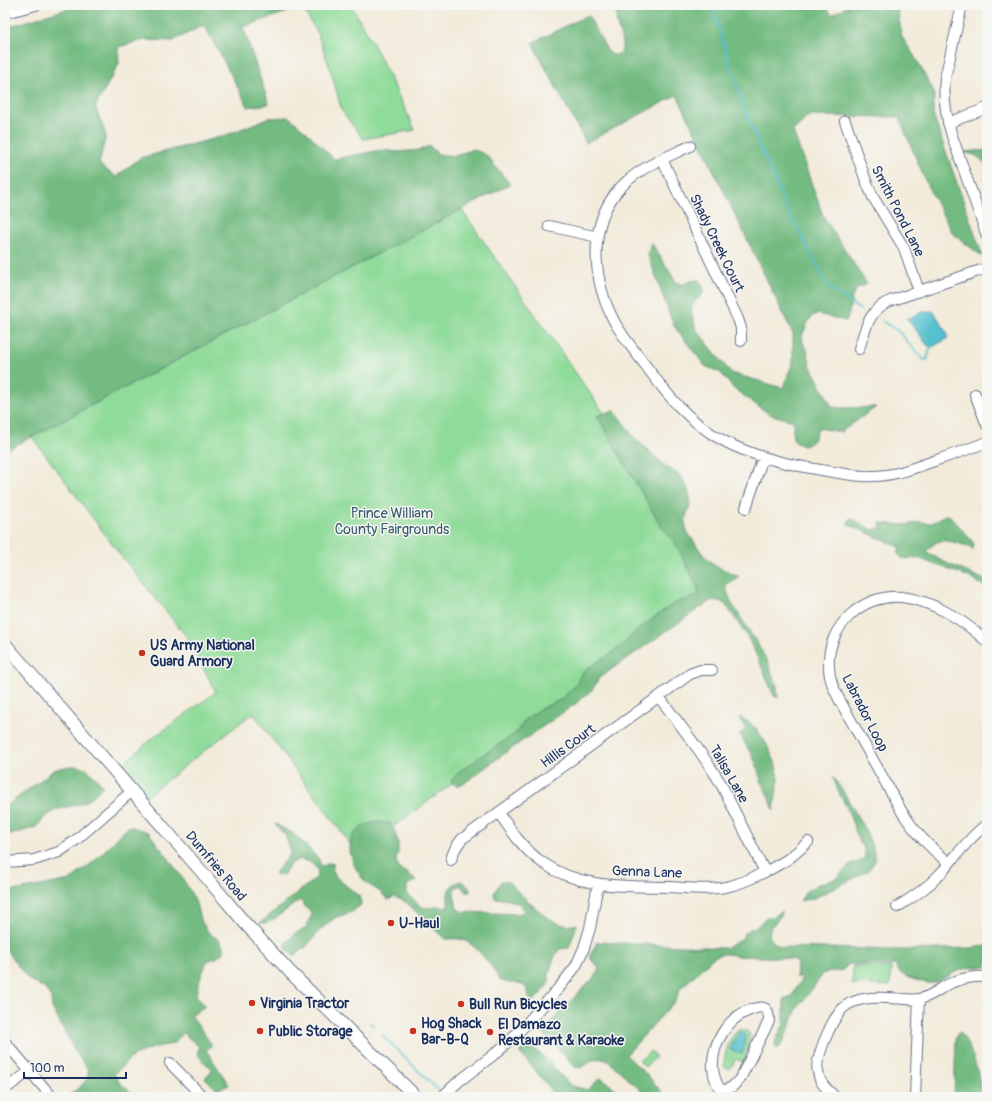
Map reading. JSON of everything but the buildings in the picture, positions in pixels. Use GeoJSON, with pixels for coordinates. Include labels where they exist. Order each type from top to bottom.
{"type":"FeatureCollection","features":[{"type":"Feature","properties":{"kind":"main road","name":"Dumfries Road"},"geometry":{"type":"LineString","coordinates":[[5,644],[244,922],[283,964],[416,1097]]}},
{"type":"Feature","properties":{"kind":"street"},"geometry":{"type":"LineString","coordinates":[[5,13],[36,5]]}},
{"type":"Feature","properties":{"kind":"street"},"geometry":{"type":"LineString","coordinates":[[962,5],[945,78],[945,108],[948,123],[987,236]]}},
{"type":"Feature","properties":{"kind":"street"},"geometry":{"type":"LineString","coordinates":[[948,123],[987,108]]}},
{"type":"Feature","properties":{"kind":"street","name":"Smith Pond Lane"},"geometry":{"type":"LineString","coordinates":[[845,121],[866,181],[873,197],[904,248],[919,291]]}},
{"type":"Feature","properties":{"kind":"street"},"geometry":{"type":"LineString","coordinates":[[690,146],[639,171],[623,184],[608,205],[603,217],[598,237],[597,258],[599,280],[609,311],[624,337],[667,394],[680,408],[708,431],[734,446],[763,457],[782,462],[823,471],[857,476],[900,473],[987,442]]}},
{"type":"Feature","properties":{"kind":"street","name":"Shady Creek Court"},"geometry":{"type":"LineString","coordinates":[[662,160],[738,319],[741,328],[742,341]]}},
{"type":"Feature","properties":{"kind":"street"},"geometry":{"type":"LineString","coordinates":[[549,226],[598,237]]}},
{"type":"Feature","properties":{"kind":"street"},"geometry":{"type":"LineString","coordinates":[[859,349],[867,323],[877,309],[887,302],[987,268]]}},
{"type":"Feature","properties":{"kind":"street"},"geometry":{"type":"LineString","coordinates":[[975,394],[987,425]]}},
{"type":"Feature","properties":{"kind":"street"},"geometry":{"type":"LineString","coordinates":[[746,508],[763,457]]}},
{"type":"Feature","properties":{"kind":"street","name":"Labrador Loop"},"geometry":{"type":"LineString","coordinates":[[949,863],[926,844],[909,824],[902,812],[832,685],[829,656],[841,624],[847,617],[863,605],[889,597],[913,599],[940,609],[955,617],[987,642]]}},
{"type":"Feature","properties":{"kind":"street","name":"Hillis Court"},"geometry":{"type":"LineString","coordinates":[[451,860],[452,853],[456,845],[462,839],[694,672],[701,670],[712,670]]}},
{"type":"Feature","properties":{"kind":"street","name":"Talisa Lane"},"geometry":{"type":"LineString","coordinates":[[659,697],[713,770],[765,872]]}},
{"type":"Feature","properties":{"kind":"street"},"geometry":{"type":"LineString","coordinates":[[5,862],[34,860],[59,852],[76,840],[132,790]]}},
{"type":"Feature","properties":{"kind":"street","name":"Genna Lane"},"geometry":{"type":"LineString","coordinates":[[499,813],[524,847],[543,863],[571,877],[598,884],[709,888],[730,886],[765,872],[785,861],[808,842]]}},
{"type":"Feature","properties":{"kind":"street"},"geometry":{"type":"LineString","coordinates":[[897,907],[918,894],[938,876],[973,836],[987,824]]}},
{"type":"Feature","properties":{"kind":"street"},"geometry":{"type":"LineString","coordinates":[[442,1097],[515,1036],[559,988],[576,966],[584,948],[590,928],[598,884]]}},
{"type":"Feature","properties":{"kind":"street"},"geometry":{"type":"LineString","coordinates":[[835,1097],[824,1086],[820,1079],[818,1065],[819,1057],[832,1023],[850,1003],[876,998],[919,999],[956,981],[976,976],[987,977]]}},
{"type":"Feature","properties":{"kind":"street"},"geometry":{"type":"LineString","coordinates":[[915,1097],[919,999]]}},
{"type":"Feature","properties":{"kind":"street"},"geometry":{"type":"LineString","coordinates":[[757,1008],[766,1008],[769,1017],[768,1021],[740,1079],[723,1095],[714,1075],[713,1061],[722,1034],[732,1021],[739,1015],[757,1008]]}},
{"type":"Feature","properties":{"kind":"street"},"geometry":{"type":"LineString","coordinates":[[5,1042],[52,1097]]}},
{"type":"Feature","properties":{"kind":"street"},"geometry":{"type":"LineString","coordinates":[[170,1063],[203,1097]]}},
{"type":"Feature","properties":{"kind":"street"},"geometry":{"type":"LineString","coordinates":[[5,1089],[30,1071]]}},
{"type":"Feature","properties":{"kind":"green space"},"geometry":{"type":"Polygon","coordinates":[[[79,5],[299,5],[302,7],[243,27],[269,104],[248,107],[204,25],[173,41],[144,40],[118,47],[119,64],[95,107],[106,135],[99,164],[116,177],[140,158],[224,136],[268,118],[289,117],[334,159],[381,150],[397,152],[419,150],[430,146],[438,154],[455,156],[473,149],[486,155],[510,184],[5,451],[5,28],[79,5]]]}},
{"type":"Feature","properties":{"kind":"green space"},"geometry":{"type":"Polygon","coordinates":[[[299,5],[351,5],[375,47],[415,130],[363,139],[342,111],[331,71],[317,32],[302,7],[299,5]]]}},
{"type":"Feature","properties":{"kind":"green space"},"geometry":{"type":"Polygon","coordinates":[[[618,5],[825,5],[832,15],[849,5],[897,5],[902,37],[918,62],[934,92],[933,115],[983,257],[953,234],[928,187],[899,117],[809,116],[793,131],[823,216],[867,284],[857,289],[854,293],[846,321],[818,314],[812,316],[802,336],[803,343],[807,349],[810,365],[832,407],[876,407],[841,432],[818,428],[814,438],[809,444],[803,445],[796,443],[793,436],[794,421],[769,414],[733,388],[721,373],[705,366],[674,326],[648,255],[651,242],[676,282],[683,285],[690,281],[699,280],[704,288],[703,294],[695,301],[691,310],[696,329],[731,373],[783,388],[793,362],[793,334],[677,95],[586,143],[532,43],[588,15],[608,52],[616,55],[622,50],[622,41],[617,22],[618,5]]]}},
{"type":"Feature","properties":{"kind":"green space"},"geometry":{"type":"Polygon","coordinates":[[[987,150],[987,167],[977,156],[964,152],[987,150]]]}},
{"type":"Feature","properties":{"kind":"green space"},"geometry":{"type":"Polygon","coordinates":[[[987,167],[987,181],[985,177],[987,167]]]}},
{"type":"Feature","properties":{"kind":"green space","name":"Prince William County Fairgrounds"},"geometry":{"type":"Polygon","coordinates":[[[461,209],[725,586],[357,853],[253,713],[145,797],[118,768],[154,737],[216,692],[186,636],[122,557],[32,437],[461,209]]]}},
{"type":"Feature","properties":{"kind":"green space"},"geometry":{"type":"Polygon","coordinates":[[[614,410],[633,436],[664,465],[682,477],[688,489],[691,504],[685,523],[687,532],[703,555],[717,567],[739,576],[725,586],[732,604],[768,663],[777,686],[778,698],[774,696],[747,636],[726,605],[718,601],[710,601],[599,678],[592,690],[578,702],[466,782],[457,786],[451,781],[460,771],[515,734],[525,720],[540,709],[560,700],[577,684],[579,677],[586,669],[624,644],[634,633],[660,613],[679,601],[687,600],[699,594],[698,588],[675,543],[661,526],[597,416],[614,410]]]}},
{"type":"Feature","properties":{"kind":"green space"},"geometry":{"type":"Polygon","coordinates":[[[945,515],[952,518],[972,541],[974,544],[973,549],[954,542],[939,541],[926,551],[940,560],[987,581],[987,588],[969,577],[921,559],[902,558],[898,554],[900,547],[847,524],[851,518],[873,530],[881,528],[880,523],[906,525],[919,522],[932,523],[945,515]]]}},
{"type":"Feature","properties":{"kind":"green space"},"geometry":{"type":"Polygon","coordinates":[[[739,717],[750,723],[757,730],[766,743],[775,762],[779,779],[774,810],[761,780],[755,761],[740,734],[746,729],[739,717]]]}},
{"type":"Feature","properties":{"kind":"green space"},"geometry":{"type":"Polygon","coordinates":[[[70,766],[86,768],[103,786],[92,797],[83,803],[56,810],[45,817],[36,827],[14,834],[5,834],[5,807],[54,770],[70,766]]]}},
{"type":"Feature","properties":{"kind":"green space"},"geometry":{"type":"Polygon","coordinates":[[[833,777],[843,791],[864,828],[873,848],[875,861],[868,871],[814,898],[800,901],[807,890],[816,885],[835,879],[852,863],[857,863],[865,858],[864,848],[859,841],[847,808],[838,791],[833,777]]]}},
{"type":"Feature","properties":{"kind":"green space"},"geometry":{"type":"Polygon","coordinates":[[[377,822],[390,823],[395,832],[398,841],[396,861],[400,870],[408,873],[417,881],[407,885],[407,893],[421,907],[433,908],[437,906],[448,908],[448,891],[452,886],[461,881],[466,884],[470,892],[466,892],[460,885],[454,889],[457,909],[464,912],[518,914],[524,912],[520,904],[509,900],[495,898],[494,893],[501,881],[509,882],[543,914],[558,923],[566,925],[577,924],[569,948],[559,949],[553,960],[549,974],[549,983],[540,995],[532,1002],[526,987],[520,984],[500,980],[485,958],[470,943],[462,939],[445,939],[406,902],[394,897],[388,900],[364,880],[356,869],[352,860],[350,844],[353,836],[358,830],[366,825],[377,822]]]}},
{"type":"Feature","properties":{"kind":"green space"},"geometry":{"type":"Polygon","coordinates":[[[275,824],[294,834],[319,859],[320,865],[324,866],[329,863],[334,864],[332,870],[337,878],[360,897],[361,905],[352,912],[336,917],[320,930],[306,947],[294,956],[289,952],[284,944],[294,934],[306,928],[312,915],[300,900],[274,919],[266,923],[260,923],[317,877],[318,870],[310,862],[299,859],[290,864],[284,874],[278,876],[275,873],[291,851],[285,835],[275,824]]]}},
{"type":"Feature","properties":{"kind":"green space"},"geometry":{"type":"Polygon","coordinates":[[[129,826],[148,832],[169,859],[195,900],[200,919],[208,932],[220,941],[225,951],[216,958],[207,961],[196,995],[205,1006],[191,1015],[212,1045],[206,1050],[229,1085],[217,1090],[205,1078],[212,1070],[197,1054],[199,1047],[183,1033],[173,1044],[155,1047],[134,1055],[114,1074],[120,1083],[137,1097],[103,1095],[98,1097],[66,1097],[80,1087],[88,1078],[88,1070],[74,1049],[52,1008],[51,997],[44,988],[29,980],[5,949],[5,891],[19,890],[70,880],[92,863],[129,826]]]}},
{"type":"Feature","properties":{"kind":"green space"},"geometry":{"type":"Polygon","coordinates":[[[782,911],[778,919],[771,926],[769,934],[775,943],[782,947],[905,950],[987,946],[987,967],[974,967],[959,970],[935,983],[926,983],[909,978],[900,973],[895,965],[849,964],[843,970],[824,973],[797,1009],[783,1042],[779,1048],[776,1048],[775,1042],[784,1024],[784,998],[791,998],[802,978],[796,977],[797,965],[795,960],[786,958],[721,954],[714,957],[680,989],[676,1000],[626,1055],[650,1078],[666,1097],[648,1097],[612,1064],[604,1059],[596,1059],[581,1068],[575,1067],[544,1034],[554,1019],[596,976],[599,967],[592,961],[590,956],[597,942],[726,948],[742,939],[744,934],[758,926],[765,918],[771,918],[782,911]]]}},
{"type":"Feature","properties":{"kind":"green space"},"geometry":{"type":"Polygon","coordinates":[[[853,966],[891,967],[890,986],[852,984],[853,966]]]}},
{"type":"Feature","properties":{"kind":"green space"},"geometry":{"type":"Polygon","coordinates":[[[740,1029],[750,1034],[746,1056],[743,1062],[736,1059],[730,1069],[724,1067],[725,1056],[730,1041],[740,1029]]]}},
{"type":"Feature","properties":{"kind":"green space"},"geometry":{"type":"Polygon","coordinates":[[[958,1033],[961,1033],[973,1056],[978,1072],[980,1097],[954,1097],[956,1037],[958,1033]]]}},
{"type":"Feature","properties":{"kind":"green space"},"geometry":{"type":"Polygon","coordinates":[[[531,1046],[545,1058],[570,1085],[587,1090],[601,1078],[626,1097],[550,1097],[553,1094],[548,1086],[520,1053],[525,1047],[531,1046]]]}},
{"type":"Feature","properties":{"kind":"green space"},"geometry":{"type":"Polygon","coordinates":[[[651,1051],[656,1057],[645,1067],[639,1061],[651,1051]]]}},
{"type":"Feature","properties":{"kind":"water"},"geometry":{"type":"Polygon","coordinates":[[[926,311],[934,312],[948,334],[947,339],[932,347],[927,345],[906,318],[910,319],[912,316],[926,311]]]}},
{"type":"Feature","properties":{"kind":"water"},"geometry":{"type":"Polygon","coordinates":[[[739,1032],[746,1035],[742,1054],[730,1050],[739,1032]]]}},
{"type":"Feature","properties":{"kind":"waterway"},"geometry":{"type":"LineString","coordinates":[[712,5],[745,111],[786,207],[828,286],[860,310]]}},
{"type":"Feature","properties":{"kind":"waterway"},"geometry":{"type":"LineString","coordinates":[[883,322],[898,331],[923,359],[927,360],[931,345]]}},
{"type":"Feature","properties":{"kind":"waterway"},"geometry":{"type":"LineString","coordinates":[[370,1023],[374,1026]]}},
{"type":"Feature","properties":{"kind":"waterway"},"geometry":{"type":"LineString","coordinates":[[382,1035],[439,1091]]}},
{"type":"Feature","properties":{"kind":"place","name":"US Army National Guard Armory"},"geometry":{"type":"Point","coordinates":[142,653]}},
{"type":"Feature","properties":{"kind":"place","name":"U-Haul"},"geometry":{"type":"Point","coordinates":[391,923]}},
{"type":"Feature","properties":{"kind":"place","name":"Virginia Tractor"},"geometry":{"type":"Point","coordinates":[252,1003]}},
{"type":"Feature","properties":{"kind":"place","name":"Bull Run Bicycles"},"geometry":{"type":"Point","coordinates":[461,1004]}},
{"type":"Feature","properties":{"kind":"place","name":"Public Storage"},"geometry":{"type":"Point","coordinates":[260,1031]}},
{"type":"Feature","properties":{"kind":"place","name":"Hog Shack Bar-B-Q"},"geometry":{"type":"Point","coordinates":[413,1031]}},
{"type":"Feature","properties":{"kind":"place","name":"El Damazo Restaurant & Karaoke"},"geometry":{"type":"Point","coordinates":[490,1032]}}]}
